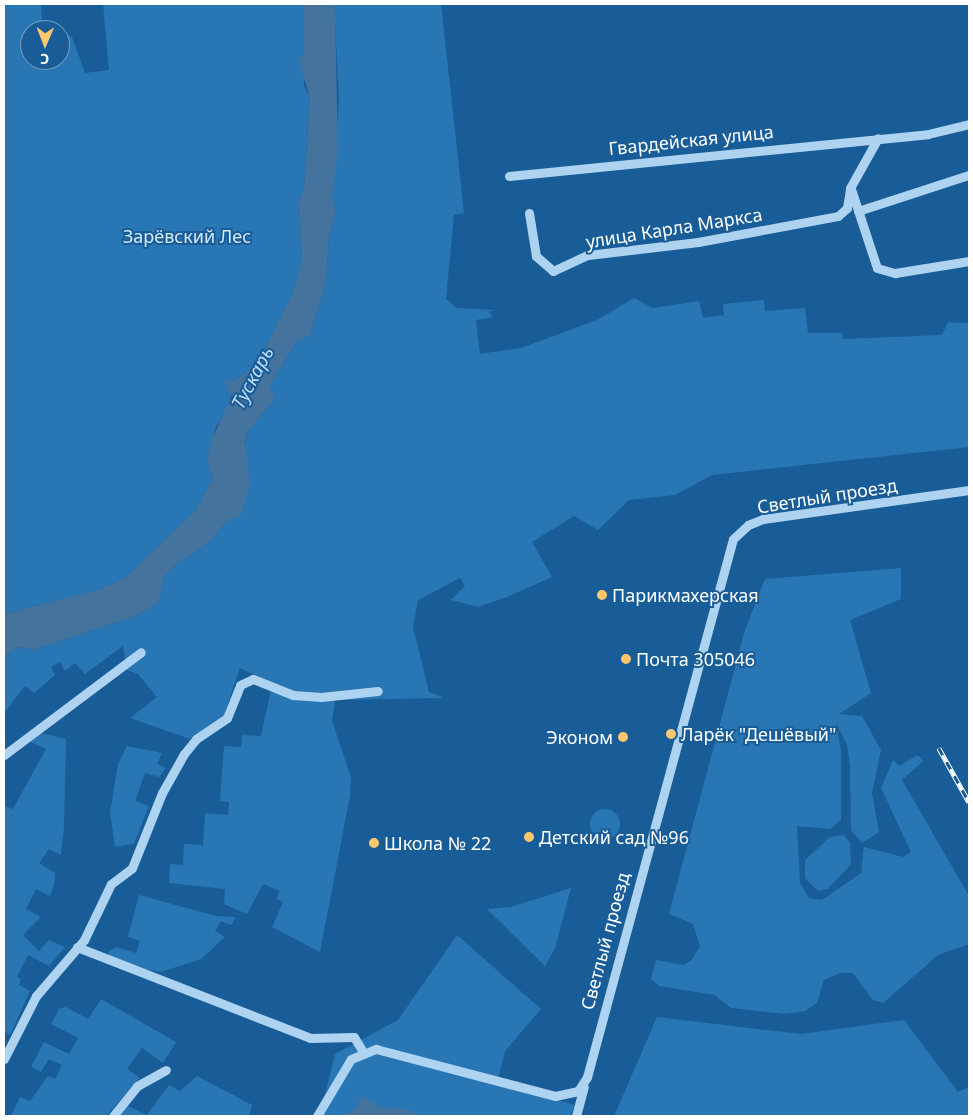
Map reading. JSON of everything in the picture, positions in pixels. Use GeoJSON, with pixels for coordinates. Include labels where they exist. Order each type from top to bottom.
{"type":"FeatureCollection","features":[{"type":"Feature","properties":{"kind":"street"},"geometry":{"type":"LineString","coordinates":[[878,138],[969,124]]}},
{"type":"Feature","properties":{"kind":"street","name":"Гвардейская улица"},"geometry":{"type":"LineString","coordinates":[[509,176],[878,138]]}},
{"type":"Feature","properties":{"kind":"street","name":"улица Карла Маркса"},"geometry":{"type":"LineString","coordinates":[[529,213],[536,256],[553,271],[588,255],[698,242],[838,216],[847,208],[850,188],[878,138]]}},
{"type":"Feature","properties":{"kind":"street"},"geometry":{"type":"LineString","coordinates":[[858,211],[969,175]]}},
{"type":"Feature","properties":{"kind":"street"},"geometry":{"type":"LineString","coordinates":[[850,188],[877,268],[885,272],[969,261]]}},
{"type":"Feature","properties":{"kind":"street","name":"Светлый проезд"},"geometry":{"type":"LineString","coordinates":[[363,1052],[389,1051],[563,1097],[578,1091],[586,1077],[733,539],[748,525],[763,519],[969,490]]}},
{"type":"Feature","properties":{"kind":"street"},"geometry":{"type":"LineString","coordinates":[[4,755],[141,652]]}},
{"type":"Feature","properties":{"kind":"street"},"geometry":{"type":"LineString","coordinates":[[4,1059],[36,996],[77,947],[112,884],[132,868],[162,793],[184,754],[196,739],[227,718],[235,694],[244,681],[262,681],[293,695],[312,696],[378,691]]}},
{"type":"Feature","properties":{"kind":"street"},"geometry":{"type":"LineString","coordinates":[[77,947],[310,1038],[354,1038],[363,1052],[342,1069],[317,1116]]}},
{"type":"Feature","properties":{"kind":"street"},"geometry":{"type":"LineString","coordinates":[[113,1116],[137,1086],[166,1070]]}},
{"type":"Feature","properties":{"kind":"street"},"geometry":{"type":"LineString","coordinates":[[576,1116],[586,1077]]}},
{"type":"Feature","properties":{"kind":"green space","name":"Зарёвский Лес"},"geometry":{"type":"Polygon","coordinates":[[[4,4],[41,4],[42,20],[20,20],[20,70],[70,70],[70,36],[85,73],[109,70],[103,4],[304,4],[304,86],[310,97],[304,189],[298,203],[302,257],[293,292],[258,363],[234,381],[227,413],[216,426],[207,461],[213,478],[196,510],[125,578],[98,590],[4,614],[4,4]]]}},
{"type":"Feature","properties":{"kind":"green space"},"geometry":{"type":"Polygon","coordinates":[[[334,4],[441,4],[464,213],[454,215],[446,299],[457,308],[494,310],[488,312],[493,317],[476,320],[480,354],[521,348],[597,320],[634,298],[653,308],[699,301],[703,318],[724,315],[723,304],[764,300],[765,311],[805,308],[808,333],[842,333],[843,339],[942,335],[948,322],[969,323],[969,447],[712,475],[675,495],[629,500],[598,530],[574,516],[532,542],[552,577],[507,597],[478,607],[451,600],[465,586],[460,578],[418,600],[413,627],[429,692],[444,698],[335,700],[332,721],[351,777],[350,796],[320,952],[272,927],[283,902],[276,899],[280,891],[263,884],[247,914],[224,904],[225,889],[169,883],[170,864],[183,865],[184,844],[203,845],[205,813],[228,815],[229,802],[220,801],[224,746],[241,747],[242,735],[261,736],[271,690],[287,690],[240,668],[223,718],[190,739],[130,718],[157,697],[138,674],[127,670],[123,646],[85,674],[75,663],[65,671],[60,662],[51,667],[55,675],[34,693],[25,686],[4,713],[4,656],[18,647],[33,650],[138,615],[159,602],[164,577],[176,564],[207,544],[229,519],[248,431],[275,399],[270,386],[296,342],[310,335],[326,283],[329,235],[336,212],[332,195],[339,99],[334,4]]]}},
{"type":"Feature","properties":{"kind":"green space"},"geometry":{"type":"Polygon","coordinates":[[[901,568],[901,599],[850,620],[871,693],[839,714],[862,716],[881,750],[872,793],[879,832],[862,843],[851,830],[850,766],[847,745],[836,723],[841,751],[841,820],[830,829],[797,826],[800,883],[809,898],[822,900],[861,873],[864,847],[903,857],[911,852],[881,788],[893,760],[899,766],[918,755],[923,761],[902,780],[969,896],[969,944],[938,955],[883,1003],[873,1000],[853,973],[840,973],[824,980],[817,1003],[805,1011],[785,1014],[731,1008],[715,995],[659,986],[651,979],[656,960],[683,965],[692,960],[700,946],[693,924],[669,914],[745,630],[765,579],[901,568]]]}},
{"type":"Feature","properties":{"kind":"green space"},"geometry":{"type":"Polygon","coordinates":[[[37,732],[66,739],[64,827],[61,855],[49,849],[39,863],[55,873],[54,885],[50,896],[36,889],[26,909],[41,917],[23,935],[39,951],[49,940],[65,947],[49,966],[28,955],[17,977],[21,979],[19,985],[30,991],[10,1035],[4,1031],[4,806],[13,809],[46,749],[28,741],[37,732]]]}},
{"type":"Feature","properties":{"kind":"green space"},"geometry":{"type":"Polygon","coordinates":[[[127,746],[162,753],[157,764],[166,768],[159,777],[145,773],[135,801],[149,806],[134,844],[115,847],[110,813],[118,764],[127,746]]]}},
{"type":"Feature","properties":{"kind":"green space"},"geometry":{"type":"Polygon","coordinates":[[[605,809],[615,814],[620,824],[615,834],[605,839],[595,834],[590,824],[595,814],[605,809]]]}},
{"type":"Feature","properties":{"kind":"green space"},"geometry":{"type":"Polygon","coordinates":[[[844,835],[850,843],[851,864],[828,889],[818,891],[805,878],[805,860],[830,837],[844,835]]]}},
{"type":"Feature","properties":{"kind":"green space"},"geometry":{"type":"Polygon","coordinates":[[[571,888],[555,948],[545,966],[487,909],[511,907],[571,888]]]}},
{"type":"Feature","properties":{"kind":"green space"},"geometry":{"type":"Polygon","coordinates":[[[139,895],[216,916],[236,917],[231,925],[221,921],[215,931],[225,937],[201,959],[161,972],[138,968],[109,958],[108,952],[116,947],[136,953],[140,941],[128,937],[139,895]]]}},
{"type":"Feature","properties":{"kind":"green space"},"geometry":{"type":"Polygon","coordinates":[[[457,935],[541,1009],[505,1051],[497,1083],[575,1105],[570,1116],[320,1116],[335,1054],[398,1020],[457,935]]]}},
{"type":"Feature","properties":{"kind":"green space"},"geometry":{"type":"Polygon","coordinates":[[[101,999],[176,1042],[163,1063],[142,1048],[127,1069],[140,1078],[106,1116],[11,1116],[20,1097],[30,1101],[48,1076],[55,1079],[62,1065],[49,1059],[41,1072],[31,1067],[44,1042],[69,1054],[78,1038],[51,1024],[59,1009],[66,1007],[88,1019],[101,999]]]}},
{"type":"Feature","properties":{"kind":"green space"},"geometry":{"type":"Polygon","coordinates":[[[657,1017],[801,1034],[904,1020],[958,1092],[969,1087],[969,1116],[614,1116],[657,1017]]]}},
{"type":"Feature","properties":{"kind":"green space"},"geometry":{"type":"Polygon","coordinates":[[[197,1076],[252,1105],[249,1116],[117,1116],[124,1104],[147,1115],[169,1085],[180,1091],[197,1076]]]}},
{"type":"Feature","properties":{"kind":"water","name":"Тускарь"},"geometry":{"type":"Polygon","coordinates":[[[304,4],[334,4],[335,10],[338,153],[332,195],[336,212],[329,235],[326,283],[310,335],[296,342],[270,386],[275,399],[248,431],[245,442],[250,485],[240,517],[229,519],[207,544],[176,564],[164,577],[159,602],[138,615],[33,650],[18,647],[4,656],[4,614],[98,590],[125,578],[196,510],[213,478],[207,461],[211,441],[232,396],[224,381],[234,381],[258,363],[293,292],[302,257],[298,203],[304,189],[310,97],[298,59],[304,56],[304,4]]]}},
{"type":"Feature","properties":{"kind":"water"},"geometry":{"type":"Polygon","coordinates":[[[361,1095],[379,1107],[409,1110],[417,1116],[344,1116],[357,1108],[361,1095]]]}},
{"type":"Feature","properties":{"kind":"railway"},"geometry":{"type":"LineString","coordinates":[[939,748],[969,802]]}},
{"type":"Feature","properties":{"kind":"place","name":"Парикмахерская"},"geometry":{"type":"Point","coordinates":[602,595]}},
{"type":"Feature","properties":{"kind":"place","name":"Почта 305046"},"geometry":{"type":"Point","coordinates":[626,659]}},
{"type":"Feature","properties":{"kind":"place","name":"Ларёк \"Дешёвый\""},"geometry":{"type":"Point","coordinates":[671,734]}},
{"type":"Feature","properties":{"kind":"place","name":"Эконом"},"geometry":{"type":"Point","coordinates":[623,737]}},
{"type":"Feature","properties":{"kind":"place","name":"Детский сад №96"},"geometry":{"type":"Point","coordinates":[529,837]}},
{"type":"Feature","properties":{"kind":"place","name":"Школа № 22"},"geometry":{"type":"Point","coordinates":[374,843]}}]}
